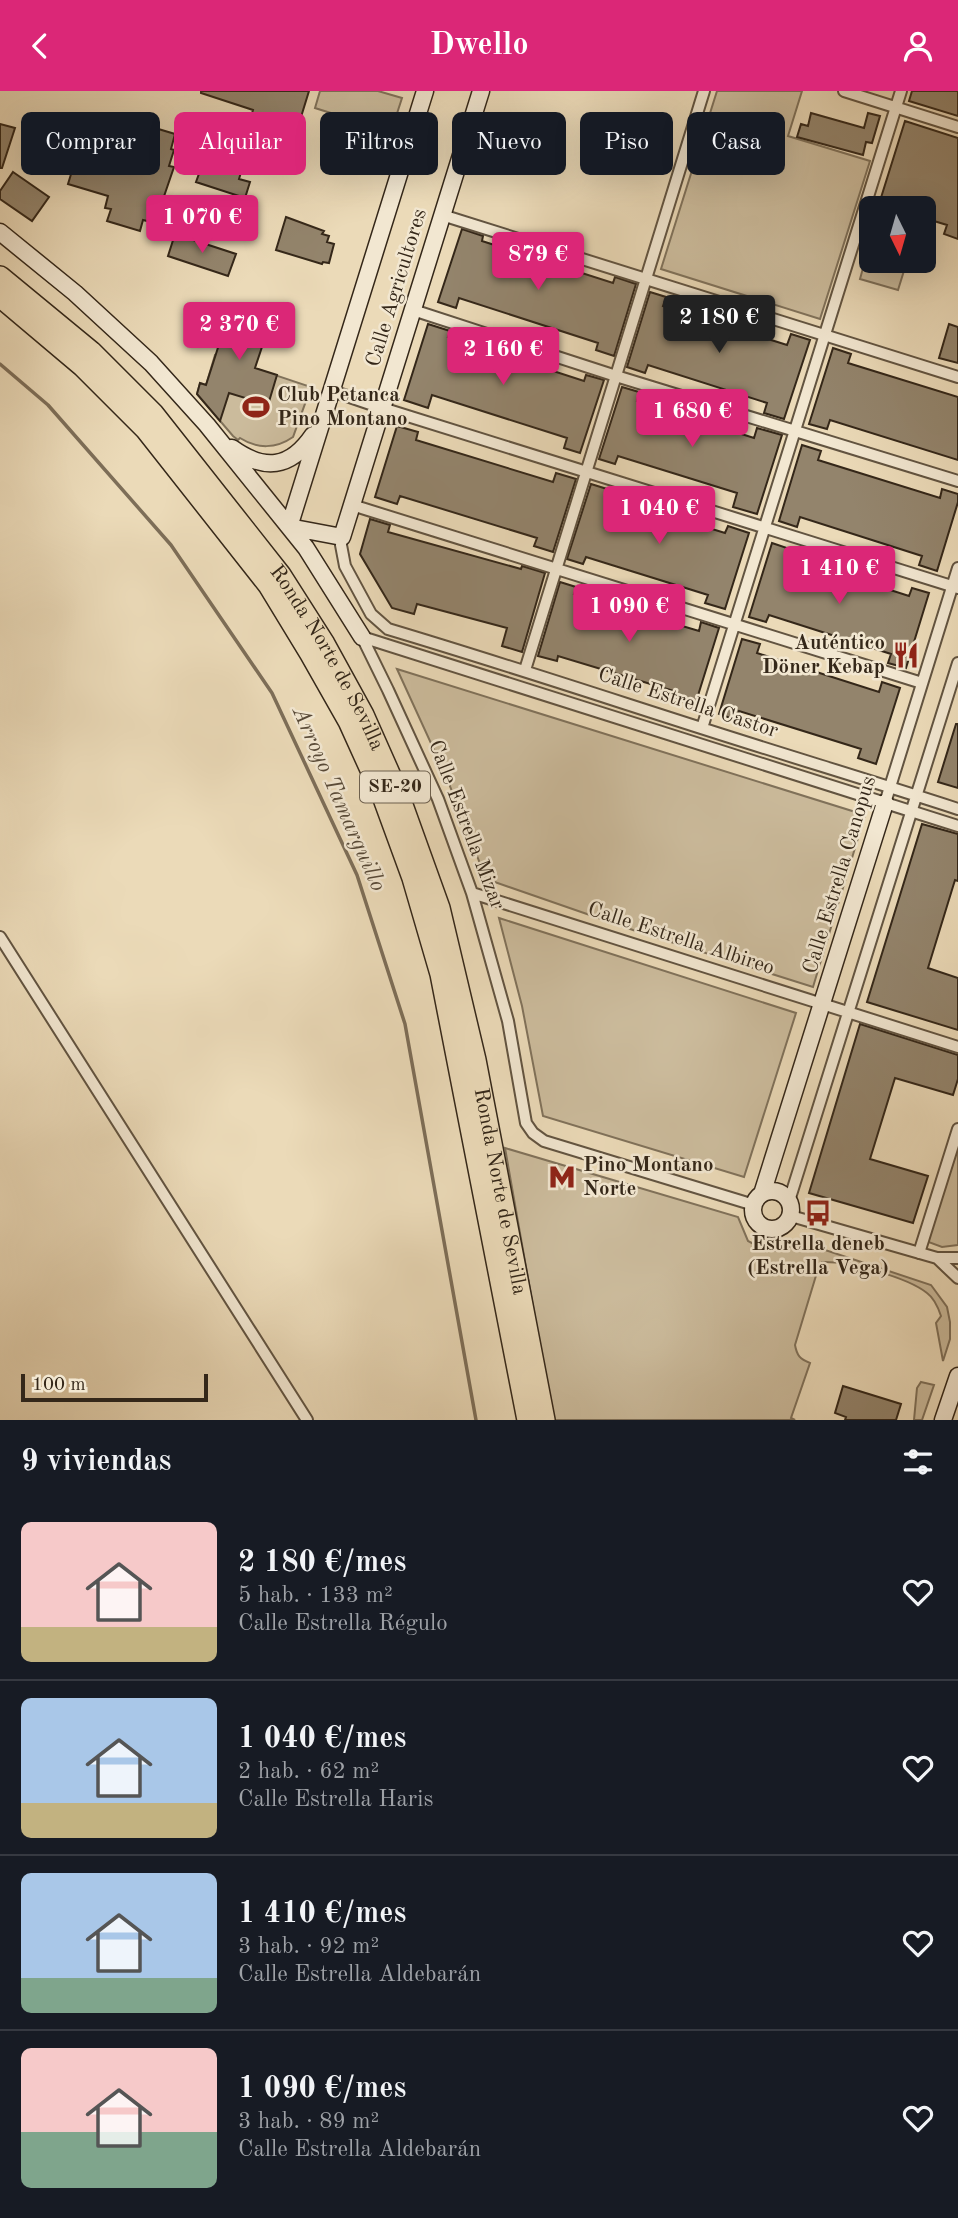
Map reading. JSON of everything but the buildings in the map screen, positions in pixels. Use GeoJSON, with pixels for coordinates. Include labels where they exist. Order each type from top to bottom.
{"type":"FeatureCollection","features":[{"type":"Feature","properties":{"kind":"highway","name":"Ronda Norte de Sevilla"},"geometry":{"type":"LineString","coordinates":[[0,277],[91,352],[153,414],[280,575],[324,644],[363,715],[427,870],[446,934],[475,1060],[544,1420]]}},
{"type":"Feature","properties":{"kind":"highway","name":"Ronda Norte de Sevilla"},"geometry":{"type":"LineString","coordinates":[[0,296],[83,366],[146,429],[270,585],[349,721],[383,796],[402,848],[441,974],[528,1420]]}},
{"type":"Feature","properties":{"kind":"street","name":"Calle Agricultores"},"geometry":{"type":"LineString","coordinates":[[289,527],[425,91]]}},
{"type":"Feature","properties":{"kind":"street","name":"Calle Agricultores"},"geometry":{"type":"LineString","coordinates":[[342,537],[481,91]]}},
{"type":"Feature","properties":{"kind":"street"},"geometry":{"type":"LineString","coordinates":[[525,670],[704,91]]}},
{"type":"Feature","properties":{"kind":"street"},"geometry":{"type":"LineString","coordinates":[[844,91],[958,127]]}},
{"type":"Feature","properties":{"kind":"street"},"geometry":{"type":"LineString","coordinates":[[702,728],[901,91]]}},
{"type":"Feature","properties":{"kind":"street"},"geometry":{"type":"LineString","coordinates":[[442,215],[958,377]]}},
{"type":"Feature","properties":{"kind":"street"},"geometry":{"type":"LineString","coordinates":[[0,232],[75,293],[151,363],[207,425],[247,459],[268,464],[290,459],[304,449],[321,425]]}},
{"type":"Feature","properties":{"kind":"street"},"geometry":{"type":"LineString","coordinates":[[412,310],[958,481]]}},
{"type":"Feature","properties":{"kind":"street"},"geometry":{"type":"LineString","coordinates":[[332,390],[955,587]]}},
{"type":"Feature","properties":{"kind":"street","name":"Calle Estrella Mizar"},"geometry":{"type":"LineString","coordinates":[[207,425],[306,548],[362,637],[388,690],[438,799],[472,893],[508,1021],[526,1123],[533,1133],[544,1140],[758,1200]]}},
{"type":"Feature","properties":{"kind":"street"},"geometry":{"type":"LineString","coordinates":[[352,505],[922,683]]}},
{"type":"Feature","properties":{"kind":"street"},"geometry":{"type":"LineString","coordinates":[[289,527],[342,537]]}},
{"type":"Feature","properties":{"kind":"street","name":"Calle Estrella Castor"},"geometry":{"type":"LineString","coordinates":[[342,537],[345,566],[370,614],[388,629],[890,785],[958,809]]}},
{"type":"Feature","properties":{"kind":"street","name":"Calle Estrella Canopus"},"geometry":{"type":"LineString","coordinates":[[758,1200],[955,587],[958,568]]}},
{"type":"Feature","properties":{"kind":"street","name":"Calle Estrella Castor"},"geometry":{"type":"LineString","coordinates":[[362,637],[958,826]]}},
{"type":"Feature","properties":{"kind":"street"},"geometry":{"type":"LineString","coordinates":[[958,663],[848,1013],[790,1209],[787,1223],[780,1229],[763,1228],[753,1214],[758,1200],[769,1191],[777,1192],[784,1195],[790,1209],[919,1253],[937,1258],[958,1258]]}},
{"type":"Feature","properties":{"kind":"street","name":"Calle Estrella Albireo"},"geometry":{"type":"LineString","coordinates":[[472,893],[958,1047]]}},
{"type":"Feature","properties":{"kind":"street"},"geometry":{"type":"LineString","coordinates":[[0,937],[307,1420]]}},
{"type":"Feature","properties":{"kind":"street"},"geometry":{"type":"LineString","coordinates":[[919,1253],[958,1129]]}},
{"type":"Feature","properties":{"kind":"street"},"geometry":{"type":"LineString","coordinates":[[937,1258],[958,1278]]}},
{"type":"Feature","properties":{"kind":"street"},"geometry":{"type":"LineString","coordinates":[[943,1420],[958,1376]]}},
{"type":"Feature","properties":{"kind":"shaded area"},"geometry":{"type":"Polygon","coordinates":[[[320,91],[378,91],[402,98],[397,112],[328,112],[315,108],[320,91]]]}},
{"type":"Feature","properties":{"kind":"shaded area"},"geometry":{"type":"Polygon","coordinates":[[[717,91],[802,91],[788,136],[870,161],[820,319],[661,269],[691,175],[785,175],[785,112],[710,112],[717,91]]]}},
{"type":"Feature","properties":{"kind":"shaded area"},"geometry":{"type":"Polygon","coordinates":[[[862,273],[903,273],[898,290],[860,279],[862,273]]]}},
{"type":"Feature","properties":{"kind":"shaded area","name":"Club Petanca Pino Montano"},"geometry":{"type":"Polygon","coordinates":[[[215,355],[311,387],[293,437],[280,444],[260,446],[233,436],[197,394],[200,383],[206,385],[215,355]]]}},
{"type":"Feature","properties":{"kind":"shaded area"},"geometry":{"type":"Polygon","coordinates":[[[397,669],[865,815],[813,987],[633,930],[486,879],[446,776],[397,669]]]}},
{"type":"Feature","properties":{"kind":"shaded area"},"geometry":{"type":"Polygon","coordinates":[[[499,918],[796,1013],[744,1177],[543,1116],[522,1006],[499,918]]]}},
{"type":"Feature","properties":{"kind":"shaded area"},"geometry":{"type":"Polygon","coordinates":[[[958,1129],[958,1245],[942,1247],[923,1240],[958,1129]]]}},
{"type":"Feature","properties":{"kind":"shaded area"},"geometry":{"type":"Polygon","coordinates":[[[505,1148],[738,1217],[748,1241],[761,1248],[773,1251],[804,1243],[931,1285],[947,1307],[950,1322],[950,1339],[943,1361],[936,1323],[941,1316],[932,1297],[906,1281],[876,1271],[822,1262],[795,1345],[800,1357],[810,1363],[791,1418],[795,1420],[553,1420],[505,1148]]]}},
{"type":"Feature","properties":{"kind":"shaded area"},"geometry":{"type":"Polygon","coordinates":[[[921,1382],[934,1385],[922,1420],[914,1420],[917,1388],[921,1382]]]}},
{"type":"Feature","properties":{"kind":"waterway","name":"Arroyo Tamarguillo"},"geometry":{"type":"LineString","coordinates":[[0,364],[48,405],[171,545],[272,693],[357,875],[405,1024],[476,1420]]}},
{"type":"Feature","properties":{"kind":"place","name":"Club Petanca Pino Montano"},"geometry":{"type":"Point","coordinates":[256,407]}},
{"type":"Feature","properties":{"kind":"place","name":"Auténtico Döner Kebap"},"geometry":{"type":"Point","coordinates":[906,655]}},
{"type":"Feature","properties":{"kind":"place","name":"Pino Montano Norte"},"geometry":{"type":"Point","coordinates":[562,1177]}},
{"type":"Feature","properties":{"kind":"place","name":"Estrella deneb (Estrella Vega)"},"geometry":{"type":"Point","coordinates":[818,1213]}}]}
